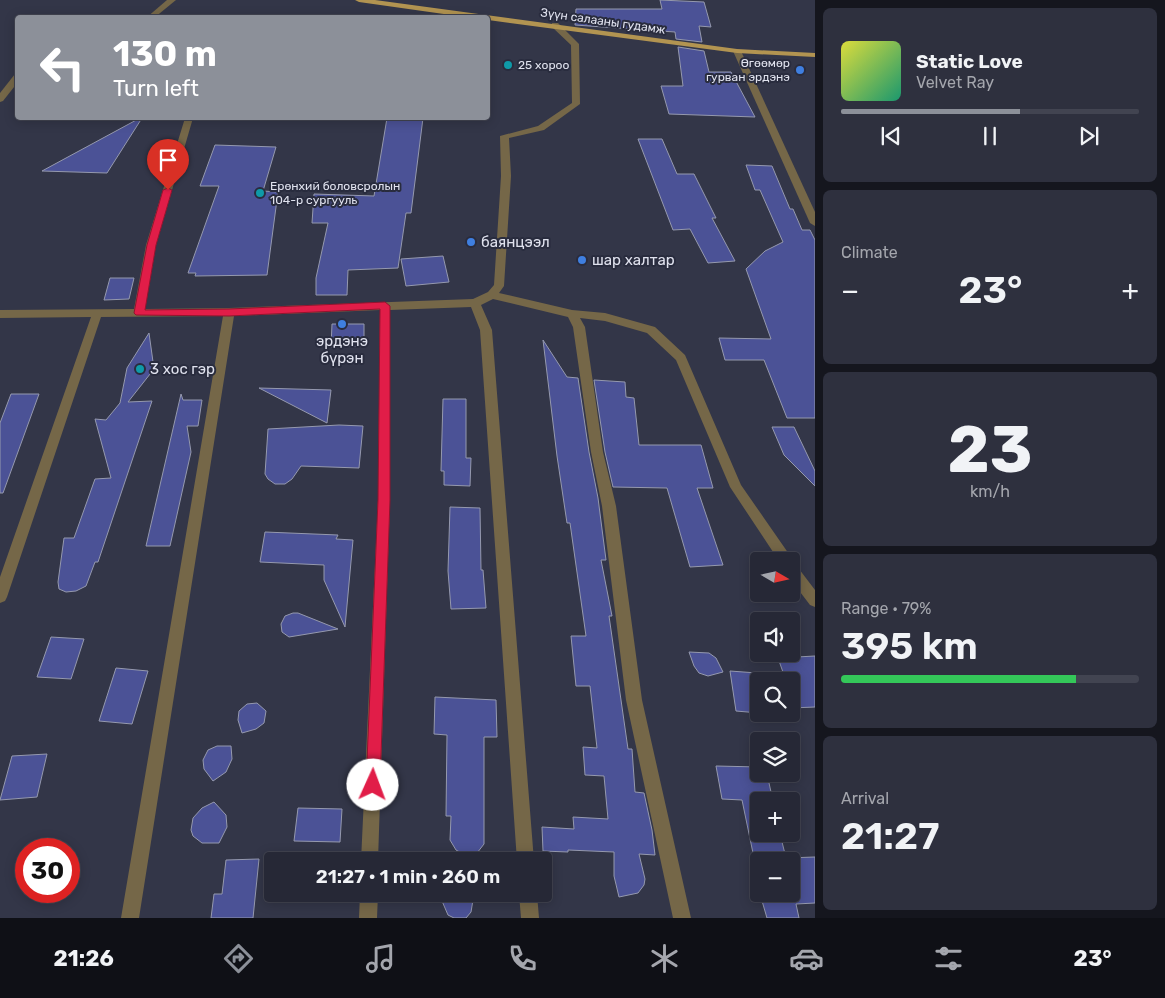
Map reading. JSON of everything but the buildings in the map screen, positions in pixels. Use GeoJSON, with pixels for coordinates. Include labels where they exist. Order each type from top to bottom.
{"type":"FeatureCollection","features":[{"type":"Feature","properties":{"kind":"main road","name":"Зүүн салааны гудамж"},"geometry":{"type":"LineString","coordinates":[[359,0],[477,15]]}},
{"type":"Feature","properties":{"kind":"main road","name":"Зүүн салааны гудамж"},"geometry":{"type":"LineString","coordinates":[[490,17],[737,51],[815,55]]}},
{"type":"Feature","properties":{"kind":"street"},"geometry":{"type":"LineString","coordinates":[[153,15],[172,0]]}},
{"type":"Feature","properties":{"kind":"street"},"geometry":{"type":"LineString","coordinates":[[0,314],[229,312],[475,303],[492,295],[499,286],[506,176],[504,136],[541,128],[558,114],[576,104],[574,44],[555,25]]}},
{"type":"Feature","properties":{"kind":"street"},"geometry":{"type":"LineString","coordinates":[[737,51],[815,223]]}},
{"type":"Feature","properties":{"kind":"street"},"geometry":{"type":"LineString","coordinates":[[0,99],[15,80]]}},
{"type":"Feature","properties":{"kind":"street"},"geometry":{"type":"LineString","coordinates":[[139,313],[151,245],[188,120]]}},
{"type":"Feature","properties":{"kind":"street"},"geometry":{"type":"LineString","coordinates":[[492,295],[572,314],[606,317],[651,330],[680,358],[736,488],[780,552]]}},
{"type":"Feature","properties":{"kind":"street"},"geometry":{"type":"LineString","coordinates":[[475,303],[486,330],[525,852]]}},
{"type":"Feature","properties":{"kind":"street"},"geometry":{"type":"LineString","coordinates":[[370,852],[384,500],[385,306]]}},
{"type":"Feature","properties":{"kind":"street"},"geometry":{"type":"LineString","coordinates":[[130,918],[229,312]]}},
{"type":"Feature","properties":{"kind":"street"},"geometry":{"type":"LineString","coordinates":[[0,597],[97,314]]}},
{"type":"Feature","properties":{"kind":"street"},"geometry":{"type":"LineString","coordinates":[[572,314],[579,327],[597,452],[609,506],[634,700],[682,918]]}},
{"type":"Feature","properties":{"kind":"street"},"geometry":{"type":"LineString","coordinates":[[800,581],[815,601]]}},
{"type":"Feature","properties":{"kind":"street"},"geometry":{"type":"LineString","coordinates":[[368,918],[369,902]]}},
{"type":"Feature","properties":{"kind":"street"},"geometry":{"type":"LineString","coordinates":[[529,902],[530,918]]}},
{"type":"Feature","properties":{"kind":"place","name":"25 хороо"},"geometry":{"type":"Point","coordinates":[508,65]}},
{"type":"Feature","properties":{"kind":"place","name":"Өгөөмөр гурван эрдэнэ"},"geometry":{"type":"Point","coordinates":[800,70]}},
{"type":"Feature","properties":{"kind":"place","name":"Ерөнхий боловсролын 104-р сургууль"},"geometry":{"type":"Point","coordinates":[260,193]}},
{"type":"Feature","properties":{"kind":"place","name":"баянцээл"},"geometry":{"type":"Point","coordinates":[471,242]}},
{"type":"Feature","properties":{"kind":"place","name":"шар халтар"},"geometry":{"type":"Point","coordinates":[582,260]}},
{"type":"Feature","properties":{"kind":"place","name":"эрдэнэ бүрэн"},"geometry":{"type":"Point","coordinates":[342,324]}},
{"type":"Feature","properties":{"kind":"place","name":"3 хос гэр"},"geometry":{"type":"Point","coordinates":[140,369]}},
{"type":"Feature","properties":{"kind":"route"},"geometry":{"type":"LineString","coordinates":[[168,190],[151,245],[139,313],[229,312],[385,306],[384,500],[373,785]]}}]}
